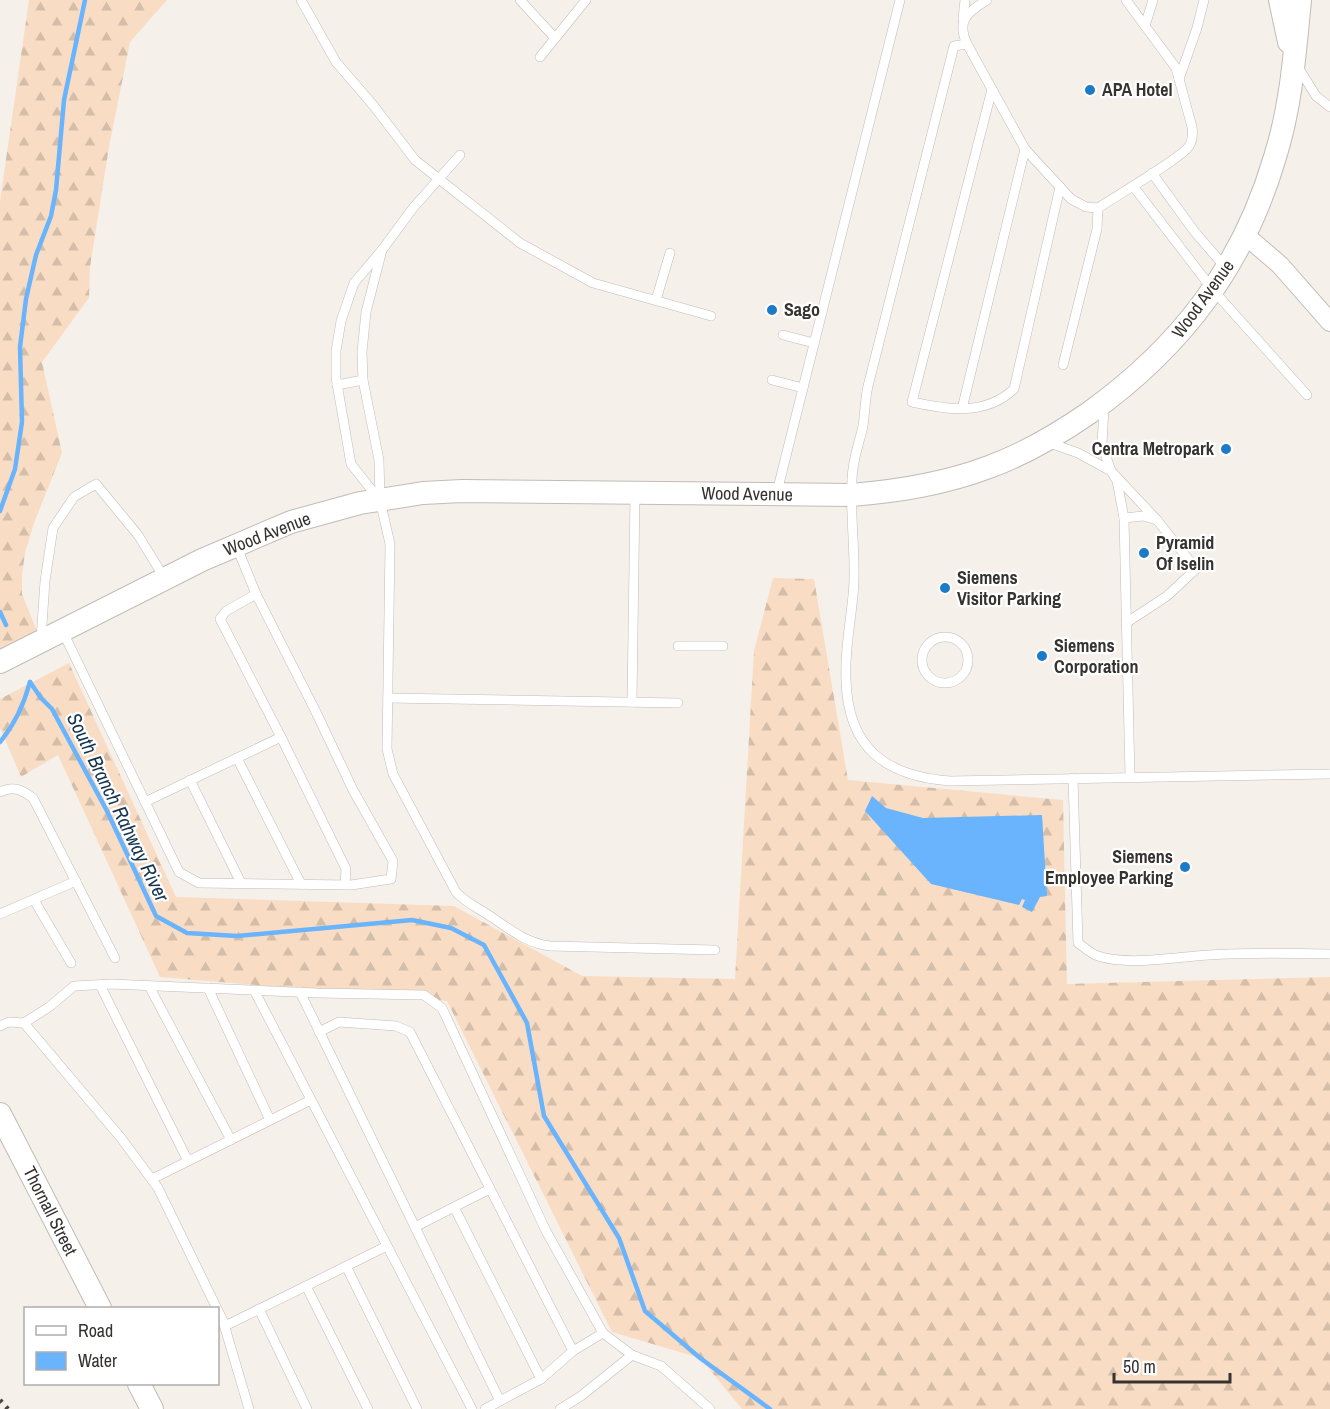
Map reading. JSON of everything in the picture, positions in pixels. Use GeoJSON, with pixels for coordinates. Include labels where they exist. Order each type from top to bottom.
{"type":"FeatureCollection","features":[{"type":"Feature","properties":{"kind":"street","name":"Wood Avenue"},"geometry":{"type":"LineString","coordinates":[[1280,0],[1293,58]]}},
{"type":"Feature","properties":{"kind":"street","name":"Wood Avenue"},"geometry":{"type":"LineString","coordinates":[[0,662],[236,545],[341,507],[423,493],[454,492],[851,495],[892,492],[958,478],[1011,458],[1045,441],[1105,401],[1167,347],[1195,316],[1227,269],[1245,235],[1269,175],[1281,137],[1300,0]]}},
{"type":"Feature","properties":{"kind":"street"},"geometry":{"type":"LineString","coordinates":[[1245,235],[1280,265],[1330,322]]}},
{"type":"Feature","properties":{"kind":"street","name":"Thornall Street"},"geometry":{"type":"LineString","coordinates":[[0,1114],[99,1307]]}},
{"type":"Feature","properties":{"kind":"street"},"geometry":{"type":"LineString","coordinates":[[140,1385],[152,1409]]}},
{"type":"Feature","properties":{"kind":"lane"},"geometry":{"type":"LineString","coordinates":[[301,0],[336,62],[373,105],[415,160],[438,180],[520,243],[593,283],[711,316]]}},
{"type":"Feature","properties":{"kind":"lane"},"geometry":{"type":"LineString","coordinates":[[520,0],[555,38]]}},
{"type":"Feature","properties":{"kind":"lane"},"geometry":{"type":"LineString","coordinates":[[540,57],[586,0]]}},
{"type":"Feature","properties":{"kind":"lane"},"geometry":{"type":"LineString","coordinates":[[777,495],[900,0]]}},
{"type":"Feature","properties":{"kind":"lane"},"geometry":{"type":"LineString","coordinates":[[965,0],[963,34],[967,44],[1025,149],[1078,204],[1092,209],[1098,208],[1133,186],[1188,148],[1193,137],[1176,68],[1126,0]]}},
{"type":"Feature","properties":{"kind":"lane"},"geometry":{"type":"LineString","coordinates":[[963,23],[970,10],[987,0]]}},
{"type":"Feature","properties":{"kind":"lane"},"geometry":{"type":"LineString","coordinates":[[1145,26],[1153,0]]}},
{"type":"Feature","properties":{"kind":"lane"},"geometry":{"type":"LineString","coordinates":[[1179,79],[1204,0]]}},
{"type":"Feature","properties":{"kind":"lane"},"geometry":{"type":"LineString","coordinates":[[967,44],[954,46],[868,386],[863,425],[853,467],[851,495],[854,579],[845,678],[848,707],[858,735],[876,758],[898,771],[926,779],[950,781],[1330,774]]}},
{"type":"Feature","properties":{"kind":"lane"},"geometry":{"type":"LineString","coordinates":[[1293,58],[1311,89],[1330,107]]}},
{"type":"Feature","properties":{"kind":"lane"},"geometry":{"type":"LineString","coordinates":[[992,89],[912,402],[947,410],[976,408],[1003,400],[1014,389],[1060,187]]}},
{"type":"Feature","properties":{"kind":"lane"},"geometry":{"type":"LineString","coordinates":[[962,409],[1025,149]]}},
{"type":"Feature","properties":{"kind":"lane"},"geometry":{"type":"LineString","coordinates":[[380,500],[351,464],[337,385],[336,351],[346,302],[354,283],[382,250],[396,228],[460,155]]}},
{"type":"Feature","properties":{"kind":"lane"},"geometry":{"type":"LineString","coordinates":[[1152,173],[1194,231],[1227,269]]}},
{"type":"Feature","properties":{"kind":"lane"},"geometry":{"type":"LineString","coordinates":[[1133,186],[1213,290],[1307,395]]}},
{"type":"Feature","properties":{"kind":"lane"},"geometry":{"type":"LineString","coordinates":[[1063,365],[1097,229],[1098,208]]}},
{"type":"Feature","properties":{"kind":"lane"},"geometry":{"type":"LineString","coordinates":[[382,250],[364,325],[362,352],[363,380],[379,460],[380,500],[390,544],[387,749],[390,766],[451,885],[461,898],[521,937],[543,945],[715,950]]}},
{"type":"Feature","properties":{"kind":"lane"},"geometry":{"type":"LineString","coordinates":[[656,300],[670,253]]}},
{"type":"Feature","properties":{"kind":"lane"},"geometry":{"type":"LineString","coordinates":[[783,335],[814,343]]}},
{"type":"Feature","properties":{"kind":"lane"},"geometry":{"type":"LineString","coordinates":[[337,385],[363,380]]}},
{"type":"Feature","properties":{"kind":"lane"},"geometry":{"type":"LineString","coordinates":[[772,380],[803,388]]}},
{"type":"Feature","properties":{"kind":"lane"},"geometry":{"type":"LineString","coordinates":[[1105,401],[1102,445],[1117,481],[1124,518],[1130,777]]}},
{"type":"Feature","properties":{"kind":"lane"},"geometry":{"type":"LineString","coordinates":[[1045,441],[1078,453],[1111,471],[1157,520],[1196,569],[1167,596],[1126,623]]}},
{"type":"Feature","properties":{"kind":"lane"},"geometry":{"type":"LineString","coordinates":[[41,641],[45,581],[53,528],[74,497],[96,484],[138,535],[165,579]]}},
{"type":"Feature","properties":{"kind":"lane"},"geometry":{"type":"LineString","coordinates":[[632,702],[634,493]]}},
{"type":"Feature","properties":{"kind":"lane"},"geometry":{"type":"LineString","coordinates":[[1124,518],[1143,516],[1157,520]]}},
{"type":"Feature","properties":{"kind":"lane"},"geometry":{"type":"LineString","coordinates":[[62,630],[179,872],[199,883],[345,884],[391,879],[393,861],[353,790],[256,594],[236,545]]}},
{"type":"Feature","properties":{"kind":"lane"},"geometry":{"type":"LineString","coordinates":[[256,594],[226,611],[220,620],[281,736],[346,868],[345,884]]}},
{"type":"Feature","properties":{"kind":"lane"},"geometry":{"type":"LineString","coordinates":[[944,637],[953,638],[962,643],[967,651],[968,661],[961,677],[953,682],[945,683],[928,676],[922,661],[927,645],[935,639],[944,637]]}},
{"type":"Feature","properties":{"kind":"lane"},"geometry":{"type":"LineString","coordinates":[[678,646],[723,646]]}},
{"type":"Feature","properties":{"kind":"lane"},"geometry":{"type":"LineString","coordinates":[[388,698],[678,703]]}},
{"type":"Feature","properties":{"kind":"lane"},"geometry":{"type":"LineString","coordinates":[[145,802],[281,736]]}},
{"type":"Feature","properties":{"kind":"lane"},"geometry":{"type":"LineString","coordinates":[[237,758],[301,884]]}},
{"type":"Feature","properties":{"kind":"lane"},"geometry":{"type":"LineString","coordinates":[[1073,778],[1078,944],[1097,956],[1132,960],[1167,960],[1209,955],[1330,954]]}},
{"type":"Feature","properties":{"kind":"lane"},"geometry":{"type":"LineString","coordinates":[[190,780],[241,883]]}},
{"type":"Feature","properties":{"kind":"lane"},"geometry":{"type":"LineString","coordinates":[[0,792],[9,788],[22,790],[33,798],[115,958]]}},
{"type":"Feature","properties":{"kind":"lane"},"geometry":{"type":"LineString","coordinates":[[0,914],[76,881]]}},
{"type":"Feature","properties":{"kind":"lane"},"geometry":{"type":"LineString","coordinates":[[34,900],[71,963]]}},
{"type":"Feature","properties":{"kind":"lane"},"geometry":{"type":"LineString","coordinates":[[100,985],[188,1161]]}},
{"type":"Feature","properties":{"kind":"lane"},"geometry":{"type":"LineString","coordinates":[[0,1026],[9,1022],[24,1023],[49,1007],[74,986],[149,986],[424,995],[442,1008],[546,1231],[603,1333],[632,1355],[661,1366],[710,1409]]}},
{"type":"Feature","properties":{"kind":"lane"},"geometry":{"type":"LineString","coordinates":[[149,986],[231,1140]]}},
{"type":"Feature","properties":{"kind":"lane"},"geometry":{"type":"LineString","coordinates":[[208,988],[270,1120]]}},
{"type":"Feature","properties":{"kind":"lane"},"geometry":{"type":"LineString","coordinates":[[254,990],[472,1409]]}},
{"type":"Feature","properties":{"kind":"lane"},"geometry":{"type":"LineString","coordinates":[[300,992],[500,1401]]}},
{"type":"Feature","properties":{"kind":"lane"},"geometry":{"type":"LineString","coordinates":[[319,1032],[339,1022],[396,1026],[410,1032],[573,1351]]}},
{"type":"Feature","properties":{"kind":"lane"},"geometry":{"type":"LineString","coordinates":[[24,1023],[121,1138],[152,1179],[169,1207],[216,1307]]}},
{"type":"Feature","properties":{"kind":"lane"},"geometry":{"type":"LineString","coordinates":[[152,1179],[311,1100]]}},
{"type":"Feature","properties":{"kind":"lane"},"geometry":{"type":"LineString","coordinates":[[414,1227],[490,1189]]}},
{"type":"Feature","properties":{"kind":"lane"},"geometry":{"type":"LineString","coordinates":[[454,1207],[541,1379]]}},
{"type":"Feature","properties":{"kind":"lane"},"geometry":{"type":"LineString","coordinates":[[225,1326],[387,1246]]}},
{"type":"Feature","properties":{"kind":"lane"},"geometry":{"type":"LineString","coordinates":[[346,1266],[417,1409]]}},
{"type":"Feature","properties":{"kind":"lane"},"geometry":{"type":"LineString","coordinates":[[306,1286],[368,1409]]}},
{"type":"Feature","properties":{"kind":"lane"},"geometry":{"type":"LineString","coordinates":[[260,1309],[307,1409]]}},
{"type":"Feature","properties":{"kind":"lane"},"geometry":{"type":"LineString","coordinates":[[219,1313],[225,1326],[249,1409]]}},
{"type":"Feature","properties":{"kind":"lane"},"geometry":{"type":"LineString","coordinates":[[485,1409],[541,1379],[573,1351],[603,1333]]}},
{"type":"Feature","properties":{"kind":"lane"},"geometry":{"type":"LineString","coordinates":[[560,1409],[581,1396],[632,1355]]}},
{"type":"Feature","properties":{"kind":"green space"},"geometry":{"type":"Polygon","coordinates":[[[29,0],[167,0],[130,42],[109,147],[90,267],[89,298],[42,362],[62,453],[34,523],[25,553],[22,575],[22,594],[41,641],[0,662],[0,201],[29,0]]]}},
{"type":"Feature","properties":{"kind":"green space"},"geometry":{"type":"Polygon","coordinates":[[[773,578],[814,579],[848,780],[1063,800],[1067,984],[1330,977],[1330,1409],[742,1409],[700,1358],[612,1332],[447,1001],[160,977],[58,755],[21,777],[0,728],[0,699],[69,663],[176,897],[454,906],[582,976],[735,979],[754,651],[773,578]]]}},
{"type":"Feature","properties":{"kind":"water"},"geometry":{"type":"Polygon","coordinates":[[[872,796],[886,808],[923,818],[1042,815],[1047,896],[1040,897],[1032,912],[1022,907],[1025,900],[1022,899],[1019,905],[931,884],[865,811],[872,796]]]}},
{"type":"Feature","properties":{"kind":"waterway","name":"South Branch Rahway River"},"geometry":{"type":"LineString","coordinates":[[0,511],[15,469],[22,422],[20,347],[26,299],[36,255],[51,216],[56,190],[64,100],[85,0]]}},
{"type":"Feature","properties":{"kind":"waterway","name":"South Branch Rahway River"},"geometry":{"type":"LineString","coordinates":[[0,612],[6,625]]}},
{"type":"Feature","properties":{"kind":"waterway","name":"South Branch Rahway River"},"geometry":{"type":"LineString","coordinates":[[30,682],[52,709],[107,811],[156,916],[187,933],[237,936],[412,920],[451,928],[484,945],[527,1023],[544,1116],[619,1238],[645,1311],[700,1358],[770,1409]]}},
{"type":"Feature","properties":{"kind":"waterway"},"geometry":{"type":"LineString","coordinates":[[0,742],[18,714],[30,682]]}},
{"type":"Feature","properties":{"kind":"railway"},"geometry":{"type":"LineString","coordinates":[[0,1400],[8,1409]]}},
{"type":"Feature","properties":{"kind":"place","name":"APA Hotel"},"geometry":{"type":"Point","coordinates":[1090,90]}},
{"type":"Feature","properties":{"kind":"place","name":"Sago"},"geometry":{"type":"Point","coordinates":[772,310]}},
{"type":"Feature","properties":{"kind":"place","name":"Centra Metropark"},"geometry":{"type":"Point","coordinates":[1226,449]}},
{"type":"Feature","properties":{"kind":"place","name":"Pyramid Of Iselin"},"geometry":{"type":"Point","coordinates":[1144,553]}},
{"type":"Feature","properties":{"kind":"place","name":"Siemens Visitor Parking"},"geometry":{"type":"Point","coordinates":[945,588]}},
{"type":"Feature","properties":{"kind":"place","name":"Siemens Corporation"},"geometry":{"type":"Point","coordinates":[1042,656]}},
{"type":"Feature","properties":{"kind":"place","name":"Siemens Employee Parking"},"geometry":{"type":"Point","coordinates":[1185,867]}}]}
